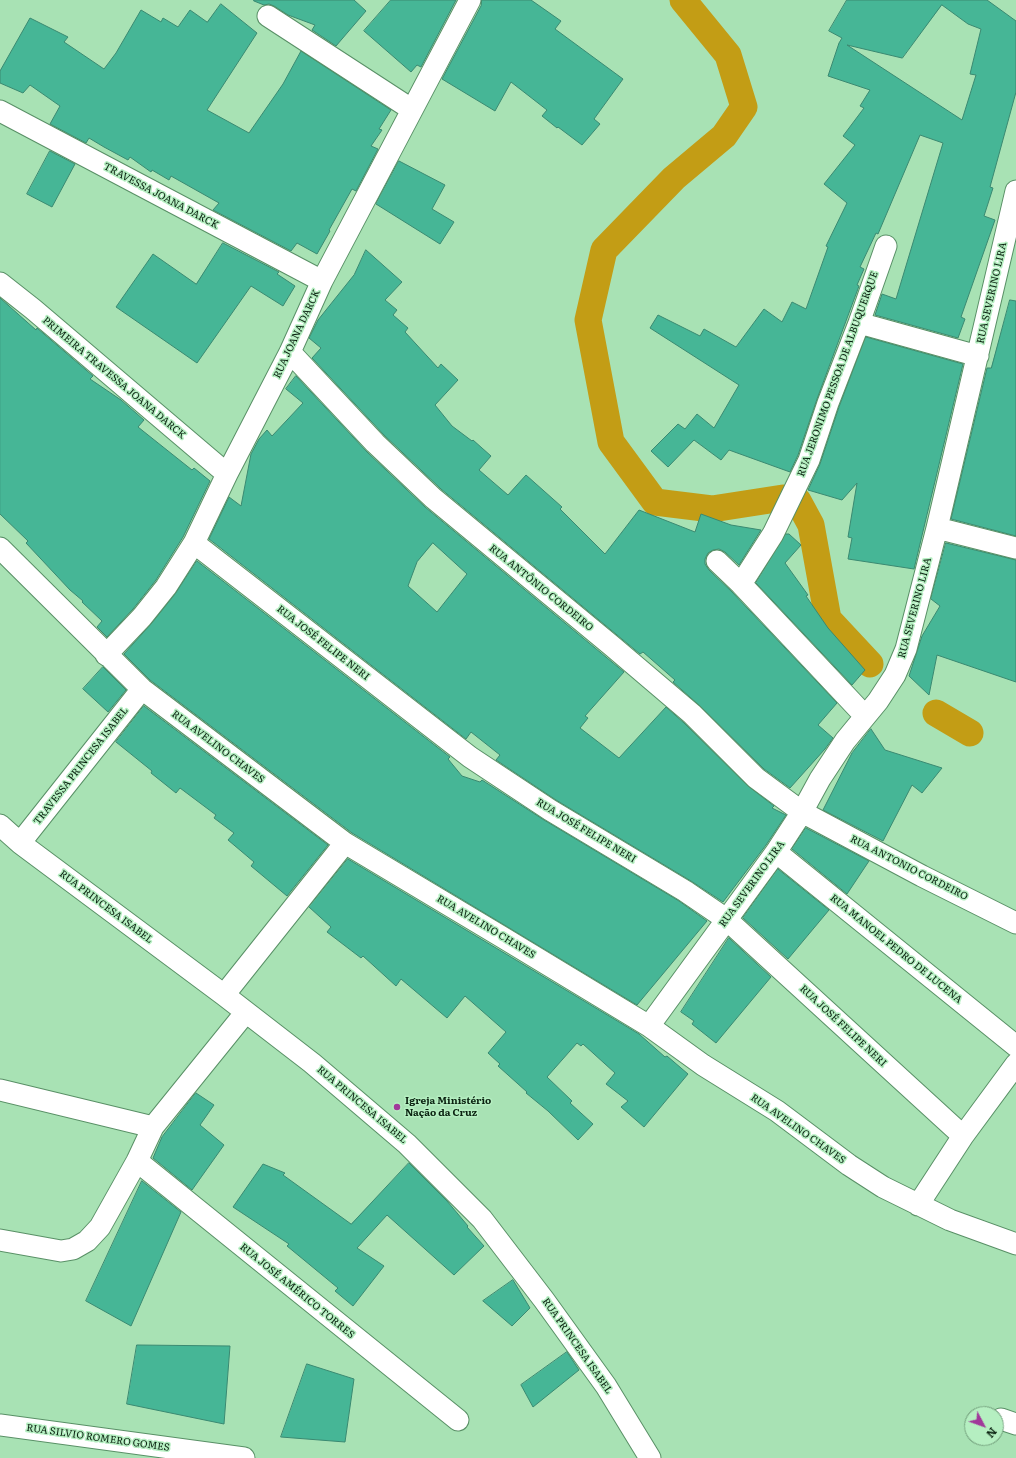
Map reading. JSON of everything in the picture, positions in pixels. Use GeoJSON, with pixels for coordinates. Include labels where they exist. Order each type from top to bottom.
{"type":"FeatureCollection","features":[{"type":"Feature","properties":{"kind":"street","name":"RUA JOANA DARCK"},"geometry":{"type":"LineString","coordinates":[[106,655],[142,617],[166,587],[194,543],[227,474],[290,352],[322,281],[470,0]]}},
{"type":"Feature","properties":{"kind":"street"},"geometry":{"type":"LineString","coordinates":[[268,16],[412,109]]}},
{"type":"Feature","properties":{"kind":"street","name":"TRAVESSA JOANA DARCK"},"geometry":{"type":"LineString","coordinates":[[0,111],[322,281]]}},
{"type":"Feature","properties":{"kind":"street","name":"RUA SEVERINO LIRA"},"geometry":{"type":"LineString","coordinates":[[649,1026],[776,852],[802,812],[824,772],[845,741],[896,675],[903,656],[936,528],[1016,192]]}},
{"type":"Feature","properties":{"kind":"street","name":"RUA JERONIMO PESSOA DE ALBUQUERQUE"},"geometry":{"type":"LineString","coordinates":[[741,584],[774,534],[809,460],[828,403],[859,323],[886,246]]}},
{"type":"Feature","properties":{"kind":"street","name":"PRIMEIRA TRAVESSA JOANA DARCK"},"geometry":{"type":"LineString","coordinates":[[0,283],[40,314],[227,474]]}},
{"type":"Feature","properties":{"kind":"street"},"geometry":{"type":"LineString","coordinates":[[859,323],[978,356]]}},
{"type":"Feature","properties":{"kind":"street","name":"RUA ANTÔNIO CORDEIRO"},"geometry":{"type":"LineString","coordinates":[[290,352],[375,443],[433,498],[692,714],[756,778],[802,812]]}},
{"type":"Feature","properties":{"kind":"street"},"geometry":{"type":"LineString","coordinates":[[936,528],[1016,548]]}},
{"type":"Feature","properties":{"kind":"street","name":"RUA JOSÉ FELIPE NERI"},"geometry":{"type":"LineString","coordinates":[[194,543],[470,757],[550,810],[685,891],[726,919],[963,1136]]}},
{"type":"Feature","properties":{"kind":"street","name":"RUA AVELINO CHAVES"},"geometry":{"type":"LineString","coordinates":[[0,548],[106,655],[142,689],[345,844],[649,1026],[703,1065],[777,1111],[883,1187],[950,1220],[1016,1244]]}},
{"type":"Feature","properties":{"kind":"street"},"geometry":{"type":"LineString","coordinates":[[717,561],[741,584],[865,716]]}},
{"type":"Feature","properties":{"kind":"street","name":"TRAVESSA PRINCESA ISABEL"},"geometry":{"type":"LineString","coordinates":[[20,843],[142,689]]}},
{"type":"Feature","properties":{"kind":"street","name":"RUA ANTONIO CORDEIRO"},"geometry":{"type":"LineString","coordinates":[[802,812],[922,876],[1016,923]]}},
{"type":"Feature","properties":{"kind":"street","name":"RUA PRINCESA ISABEL"},"geometry":{"type":"LineString","coordinates":[[0,825],[20,843],[224,995],[312,1063],[407,1144],[482,1219],[544,1300],[606,1386],[650,1458]]}},
{"type":"Feature","properties":{"kind":"street"},"geometry":{"type":"LineString","coordinates":[[224,995],[345,844]]}},
{"type":"Feature","properties":{"kind":"street","name":"RUA MANOEL PEDRO DE LUCENA"},"geometry":{"type":"LineString","coordinates":[[776,852],[1016,1046]]}},
{"type":"Feature","properties":{"kind":"street"},"geometry":{"type":"LineString","coordinates":[[0,1240],[61,1251],[73,1249],[87,1241],[100,1227],[137,1161],[153,1127],[246,1012]]}},
{"type":"Feature","properties":{"kind":"street"},"geometry":{"type":"LineString","coordinates":[[918,1204],[963,1136],[1016,1064]]}},
{"type":"Feature","properties":{"kind":"street"},"geometry":{"type":"LineString","coordinates":[[0,1090],[153,1127]]}},
{"type":"Feature","properties":{"kind":"street","name":"RUA JOSÉ AMÉRICO TORRES"},"geometry":{"type":"LineString","coordinates":[[137,1161],[458,1420]]}},
{"type":"Feature","properties":{"kind":"street","name":"RUA SILVIO ROMERO GOMES"},"geometry":{"type":"LineString","coordinates":[[0,1425],[244,1458]]}},
{"type":"Feature","properties":{"kind":"building"},"geometry":{"type":"Polygon","coordinates":[[[254,0],[354,0],[366,11],[336,46],[312,30],[315,25],[288,15],[274,6],[269,4],[264,5],[254,0]]]}},
{"type":"Feature","properties":{"kind":"building"},"geometry":{"type":"Polygon","coordinates":[[[391,0],[456,0],[421,67],[417,65],[411,72],[364,31],[391,0]]]}},
{"type":"Feature","properties":{"kind":"building"},"geometry":{"type":"Polygon","coordinates":[[[482,0],[531,0],[561,21],[555,29],[623,79],[594,119],[600,124],[582,145],[542,116],[547,110],[511,82],[495,111],[442,79],[481,6],[482,0]]]}},
{"type":"Feature","properties":{"kind":"building"},"geometry":{"type":"Polygon","coordinates":[[[847,0],[987,0],[1016,21],[1016,92],[990,187],[993,188],[984,216],[995,220],[961,317],[965,319],[958,338],[875,315],[882,294],[896,299],[943,143],[920,135],[878,234],[876,233],[860,267],[864,269],[857,285],[859,286],[798,455],[790,472],[729,450],[721,460],[694,440],[668,467],[651,451],[678,424],[685,429],[697,414],[714,428],[739,385],[650,328],[658,315],[700,336],[704,329],[736,347],[764,309],[782,322],[792,302],[806,309],[828,247],[826,246],[847,203],[824,184],[855,145],[843,136],[864,108],[860,106],[870,90],[828,76],[842,38],[829,31],[847,0]],[[942,5],[902,58],[847,45],[962,120],[976,75],[970,74],[981,29],[968,24],[942,5]]]}},
{"type":"Feature","properties":{"kind":"building"},"geometry":{"type":"Polygon","coordinates":[[[221,4],[257,33],[207,110],[249,133],[283,84],[301,51],[391,110],[379,129],[382,130],[371,146],[378,149],[356,191],[352,189],[317,254],[297,243],[291,251],[213,210],[219,203],[171,176],[169,180],[152,170],[151,172],[130,157],[128,160],[89,138],[86,143],[50,124],[60,106],[30,85],[23,93],[0,83],[0,71],[30,18],[68,37],[64,42],[104,69],[116,53],[141,10],[161,22],[163,18],[178,27],[190,10],[207,22],[221,4]]]}},
{"type":"Feature","properties":{"kind":"building"},"geometry":{"type":"Polygon","coordinates":[[[50,151],[75,164],[52,207],[27,194],[50,151]]]}},
{"type":"Feature","properties":{"kind":"building"},"geometry":{"type":"Polygon","coordinates":[[[399,161],[445,185],[432,209],[454,222],[440,244],[376,204],[399,161]]]}},
{"type":"Feature","properties":{"kind":"building"},"geometry":{"type":"Polygon","coordinates":[[[223,243],[279,272],[277,274],[295,286],[283,306],[251,286],[197,363],[116,307],[153,254],[196,284],[223,243]]]}},
{"type":"Feature","properties":{"kind":"building"},"geometry":{"type":"Polygon","coordinates":[[[366,250],[402,282],[385,300],[397,310],[393,315],[408,328],[405,332],[438,368],[441,364],[458,380],[435,405],[452,426],[472,441],[473,440],[491,456],[479,470],[508,495],[526,475],[562,507],[560,509],[605,554],[639,510],[695,532],[701,514],[731,525],[761,530],[739,565],[725,552],[719,549],[708,553],[705,559],[705,564],[709,570],[732,592],[837,703],[818,725],[833,738],[790,788],[764,769],[700,706],[673,682],[675,680],[643,652],[640,654],[441,489],[384,435],[312,358],[321,348],[309,338],[318,320],[354,275],[366,250]]]}},
{"type":"Feature","properties":{"kind":"building"},"geometry":{"type":"Polygon","coordinates":[[[0,298],[36,330],[37,328],[93,376],[90,379],[121,400],[144,420],[138,427],[192,470],[194,468],[210,481],[183,537],[156,580],[133,609],[107,637],[97,627],[102,621],[70,590],[26,543],[28,541],[0,514],[0,298]]]}},
{"type":"Feature","properties":{"kind":"building"},"geometry":{"type":"Polygon","coordinates":[[[1010,300],[1016,301],[1016,536],[951,519],[987,368],[991,368],[1010,300]]]}},
{"type":"Feature","properties":{"kind":"building"},"geometry":{"type":"Polygon","coordinates":[[[866,337],[963,364],[914,569],[848,559],[852,538],[848,537],[857,483],[842,500],[808,490],[820,464],[839,407],[866,337]]]}},
{"type":"Feature","properties":{"kind":"building"},"geometry":{"type":"Polygon","coordinates":[[[296,376],[367,452],[425,507],[624,672],[585,716],[588,718],[580,728],[619,758],[666,707],[748,786],[774,806],[772,808],[786,815],[766,845],[723,902],[691,881],[556,800],[496,760],[500,755],[471,732],[466,739],[209,539],[229,497],[241,506],[251,454],[259,439],[267,430],[272,436],[303,403],[286,389],[296,376]],[[433,543],[417,562],[408,586],[437,612],[467,574],[433,543]]]}},
{"type":"Feature","properties":{"kind":"building"},"geometry":{"type":"Polygon","coordinates":[[[786,534],[789,534],[801,545],[785,563],[808,595],[806,596],[828,628],[865,670],[852,685],[756,583],[786,534]]]}},
{"type":"Feature","properties":{"kind":"building"},"geometry":{"type":"Polygon","coordinates":[[[946,543],[1016,560],[1016,682],[937,655],[929,695],[909,676],[922,636],[940,606],[931,599],[946,543]]]}},
{"type":"Feature","properties":{"kind":"building"},"geometry":{"type":"Polygon","coordinates":[[[197,561],[450,757],[448,759],[462,776],[480,782],[482,780],[544,820],[679,901],[707,921],[637,1005],[352,833],[150,680],[124,654],[175,594],[197,561]]]}},
{"type":"Feature","properties":{"kind":"building"},"geometry":{"type":"Polygon","coordinates":[[[103,667],[126,690],[108,712],[83,689],[103,667]]]}},
{"type":"Feature","properties":{"kind":"building"},"geometry":{"type":"Polygon","coordinates":[[[144,706],[328,845],[287,896],[251,866],[254,862],[228,840],[234,833],[214,818],[216,815],[180,788],[176,793],[151,773],[152,771],[116,742],[144,706]]]}},
{"type":"Feature","properties":{"kind":"building"},"geometry":{"type":"Polygon","coordinates":[[[871,729],[885,750],[942,768],[922,793],[912,785],[883,841],[823,810],[852,753],[871,729]]]}},
{"type":"Feature","properties":{"kind":"building"},"geometry":{"type":"Polygon","coordinates":[[[806,828],[869,861],[847,894],[792,849],[806,828]]]}},
{"type":"Feature","properties":{"kind":"building"},"geometry":{"type":"Polygon","coordinates":[[[348,859],[639,1034],[665,1057],[667,1056],[688,1074],[644,1127],[621,1107],[628,1101],[606,1084],[615,1073],[583,1044],[581,1046],[577,1043],[547,1077],[572,1101],[570,1103],[593,1124],[578,1140],[498,1066],[500,1064],[488,1053],[506,1032],[465,996],[447,1018],[401,979],[396,986],[363,956],[361,958],[327,932],[331,927],[309,907],[348,859]]]}},
{"type":"Feature","properties":{"kind":"building"},"geometry":{"type":"Polygon","coordinates":[[[778,869],[829,910],[788,959],[743,918],[778,869]]]}},
{"type":"Feature","properties":{"kind":"building"},"geometry":{"type":"Polygon","coordinates":[[[729,938],[771,977],[716,1043],[692,1024],[694,1021],[681,1012],[729,938]]]}},
{"type":"Feature","properties":{"kind":"building"},"geometry":{"type":"Polygon","coordinates":[[[196,1093],[214,1105],[200,1125],[224,1145],[192,1190],[153,1158],[162,1137],[196,1093]]]}},
{"type":"Feature","properties":{"kind":"building"},"geometry":{"type":"Polygon","coordinates":[[[409,1163],[447,1201],[484,1246],[454,1275],[387,1215],[357,1248],[384,1266],[353,1306],[335,1291],[338,1288],[287,1246],[289,1244],[233,1207],[263,1164],[285,1173],[283,1175],[351,1224],[409,1163]]]}},
{"type":"Feature","properties":{"kind":"building"},"geometry":{"type":"Polygon","coordinates":[[[142,1181],[181,1212],[131,1326],[86,1301],[142,1181]]]}},
{"type":"Feature","properties":{"kind":"building"},"geometry":{"type":"Polygon","coordinates":[[[513,1280],[530,1308],[512,1326],[483,1301],[513,1280]]]}},
{"type":"Feature","properties":{"kind":"building"},"geometry":{"type":"Polygon","coordinates":[[[137,1345],[230,1346],[224,1424],[127,1404],[137,1345]]]}},
{"type":"Feature","properties":{"kind":"building"},"geometry":{"type":"Polygon","coordinates":[[[567,1352],[579,1370],[533,1407],[521,1385],[567,1352]]]}},
{"type":"Feature","properties":{"kind":"building"},"geometry":{"type":"Polygon","coordinates":[[[307,1364],[354,1379],[345,1442],[281,1437],[307,1364]]]}},
{"type":"Feature","properties":{"kind":"waterway"},"geometry":{"type":"LineString","coordinates":[[683,0],[728,55],[744,107],[724,136],[674,178],[604,250],[588,320],[611,442],[655,502],[712,509],[783,498]]}},
{"type":"Feature","properties":{"kind":"waterway"},"geometry":{"type":"LineString","coordinates":[[798,501],[811,525],[828,619],[870,664]]}},
{"type":"Feature","properties":{"kind":"waterway"},"geometry":{"type":"LineString","coordinates":[[936,713],[970,733]]}},
{"type":"Feature","properties":{"kind":"place","name":"Igreja Ministério Nação da Cruz"},"geometry":{"type":"Point","coordinates":[397,1107]}}]}
